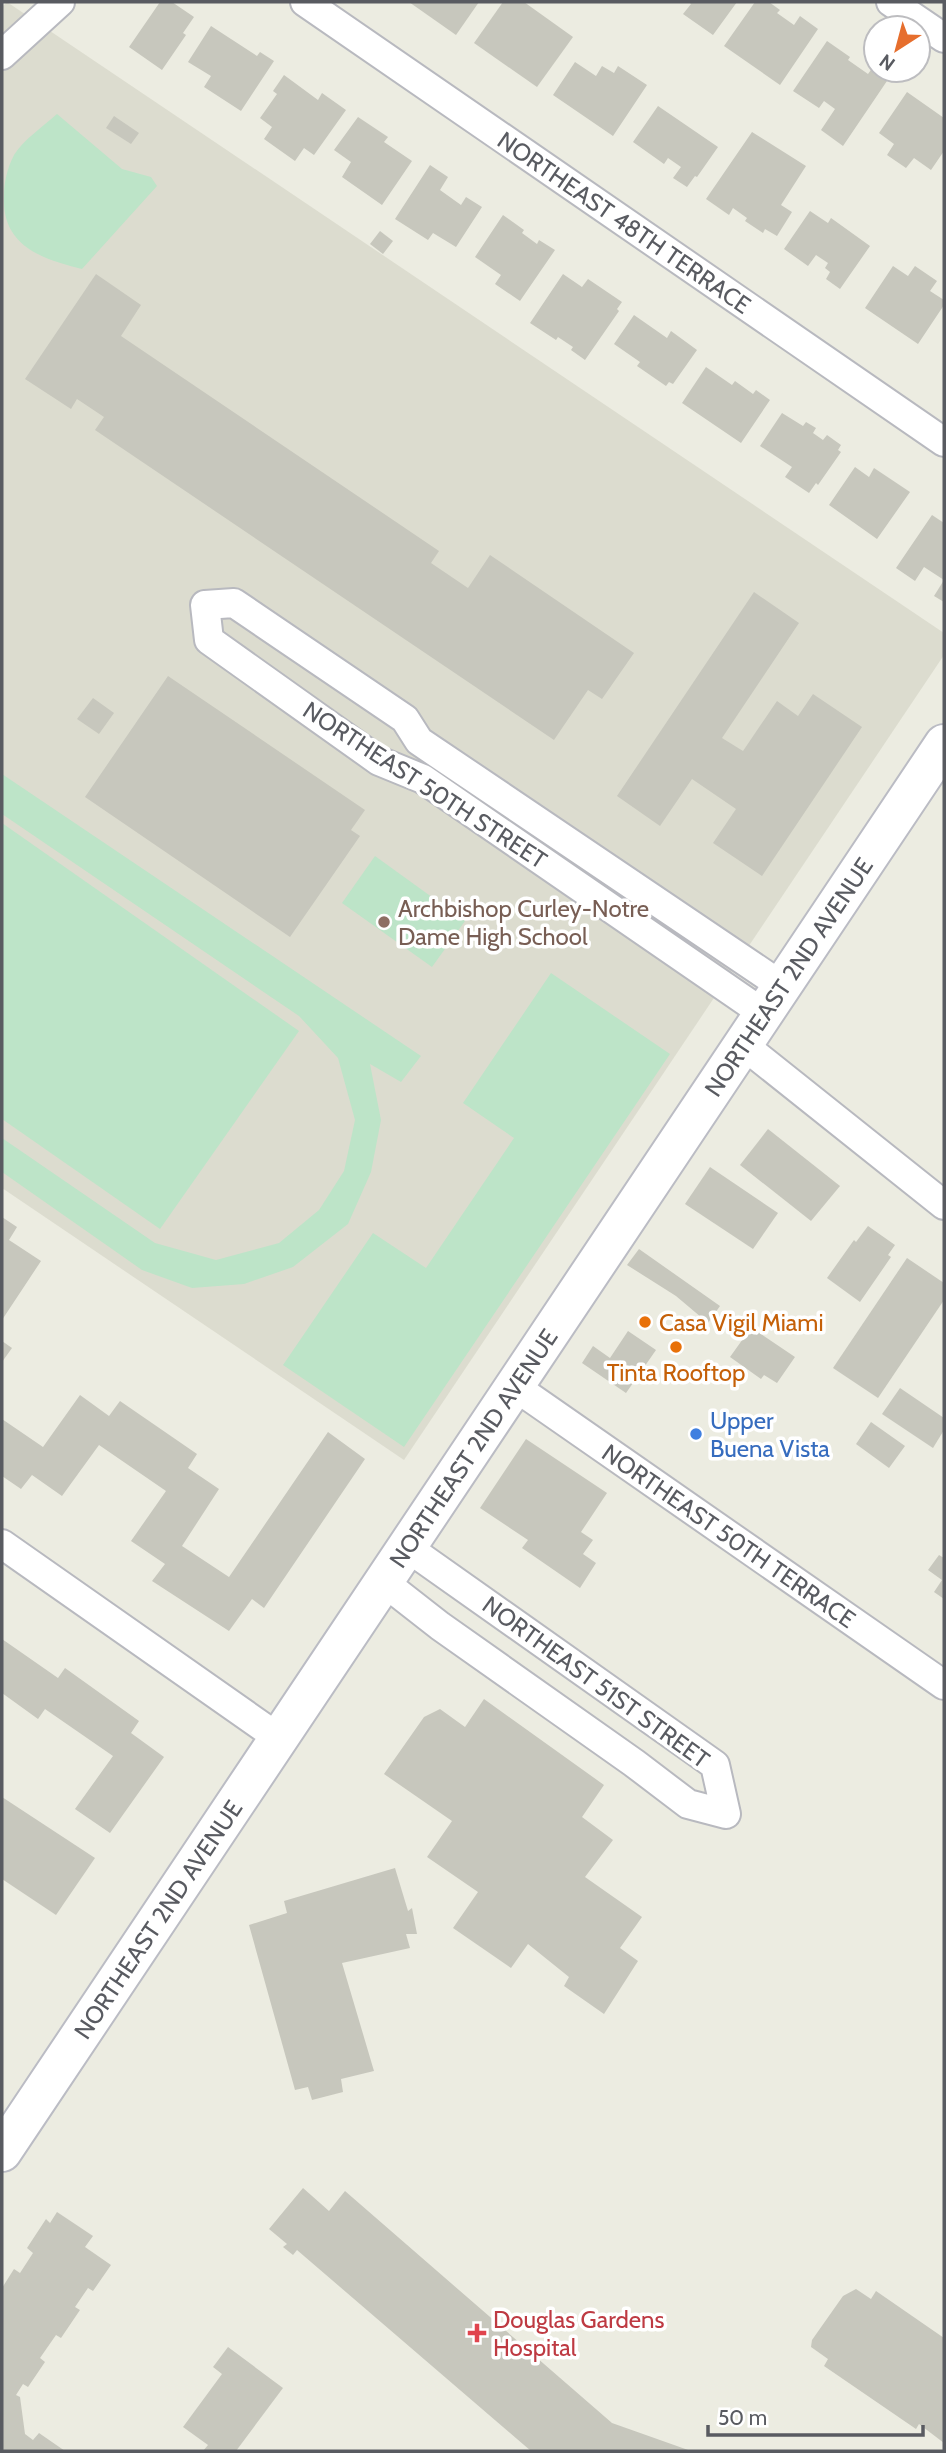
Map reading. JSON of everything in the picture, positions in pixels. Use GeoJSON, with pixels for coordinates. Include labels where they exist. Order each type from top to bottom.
{"type":"FeatureCollection","features":[{"type":"Feature","properties":{"kind":"main road","name":"NORTHEAST 2ND AVENUE"},"geometry":{"type":"LineString","coordinates":[[2,2152],[944,744]]}},
{"type":"Feature","properties":{"kind":"street"},"geometry":{"type":"LineString","coordinates":[[2,55],[60,2]]}},
{"type":"Feature","properties":{"kind":"street","name":"NORTHEAST 48TH TERRACE"},"geometry":{"type":"LineString","coordinates":[[305,2],[944,442]]}},
{"type":"Feature","properties":{"kind":"street"},"geometry":{"type":"LineString","coordinates":[[891,2],[944,38]]}},
{"type":"Feature","properties":{"kind":"street","name":"NORTHEAST 50TH STREET"},"geometry":{"type":"LineString","coordinates":[[234,603],[405,719],[419,741],[772,999],[424,779],[379,761],[209,640],[205,605],[234,603]]}},
{"type":"Feature","properties":{"kind":"street"},"geometry":{"type":"LineString","coordinates":[[743,1044],[944,1205]]}},
{"type":"Feature","properties":{"kind":"street","name":"NORTHEAST 50TH TERRACE"},"geometry":{"type":"LineString","coordinates":[[514,1386],[944,1685]]}},
{"type":"Feature","properties":{"kind":"street"},"geometry":{"type":"LineString","coordinates":[[2,1544],[279,1739]]}},
{"type":"Feature","properties":{"kind":"street","name":"NORTHEAST 51ST STREET"},"geometry":{"type":"LineString","coordinates":[[385,1583],[440,1626],[688,1804],[726,1814],[715,1765],[408,1548]]}},
{"type":"Feature","properties":{"kind":"street"},"geometry":{"type":"LineString","coordinates":[[634,1763],[661,1726]]}},
{"type":"Feature","properties":{"kind":"shaded area","name":"Archbishop Curley-Notre Dame High School"},"geometry":{"type":"Polygon","coordinates":[[[7,2],[944,633],[944,655],[404,1460],[2,1188],[2,7],[7,2]]]}},
{"type":"Feature","properties":{"kind":"green space"},"geometry":{"type":"Polygon","coordinates":[[[57,114],[122,169],[151,177],[157,186],[82,269],[39,255],[27,248],[17,239],[5,214],[5,181],[14,155],[57,114]]]}},
{"type":"Feature","properties":{"kind":"green space"},"geometry":{"type":"Polygon","coordinates":[[[2,774],[421,1056],[401,1082],[370,1064],[381,1120],[371,1172],[348,1224],[293,1267],[244,1284],[192,1288],[142,1270],[2,1172],[2,1138],[155,1243],[216,1260],[279,1243],[319,1210],[344,1171],[355,1120],[338,1058],[299,1016],[2,814],[2,774]]]}},
{"type":"Feature","properties":{"kind":"green space"},"geometry":{"type":"Polygon","coordinates":[[[2,823],[299,1031],[160,1229],[2,1119],[2,823]]]}},
{"type":"Feature","properties":{"kind":"green space"},"geometry":{"type":"Polygon","coordinates":[[[375,856],[465,921],[432,967],[342,903],[375,856]]]}},
{"type":"Feature","properties":{"kind":"green space"},"geometry":{"type":"Polygon","coordinates":[[[551,973],[670,1054],[404,1447],[283,1365],[373,1233],[426,1268],[514,1138],[463,1103],[551,973]]]}},
{"type":"Feature","properties":{"kind":"building"},"geometry":{"type":"Polygon","coordinates":[[[160,2],[172,2],[194,17],[183,33],[186,35],[162,70],[129,47],[160,2]]]}},
{"type":"Feature","properties":{"kind":"building"},"geometry":{"type":"Polygon","coordinates":[[[409,2],[479,2],[456,35],[409,2]]]}},
{"type":"Feature","properties":{"kind":"building"},"geometry":{"type":"Polygon","coordinates":[[[503,2],[524,2],[573,37],[537,87],[474,43],[503,2]]]}},
{"type":"Feature","properties":{"kind":"building"},"geometry":{"type":"Polygon","coordinates":[[[689,2],[737,2],[713,35],[683,14],[691,4],[689,2]]]}},
{"type":"Feature","properties":{"kind":"building"},"geometry":{"type":"Polygon","coordinates":[[[755,2],[769,2],[780,10],[777,13],[794,25],[800,16],[818,29],[780,85],[724,46],[755,2]]]}},
{"type":"Feature","properties":{"kind":"building"},"geometry":{"type":"Polygon","coordinates":[[[211,26],[257,56],[260,52],[274,61],[241,111],[204,87],[211,76],[188,62],[211,26]]]}},
{"type":"Feature","properties":{"kind":"building"},"geometry":{"type":"Polygon","coordinates":[[[827,41],[850,57],[848,60],[862,70],[862,84],[885,84],[843,146],[821,130],[835,109],[824,101],[819,108],[793,91],[827,41]]]}},
{"type":"Feature","properties":{"kind":"building"},"geometry":{"type":"Polygon","coordinates":[[[575,62],[596,76],[602,66],[614,73],[618,66],[647,85],[613,136],[553,95],[575,62]]]}},
{"type":"Feature","properties":{"kind":"building"},"geometry":{"type":"Polygon","coordinates":[[[284,75],[318,100],[322,93],[346,110],[314,155],[304,148],[295,161],[264,139],[272,127],[260,118],[277,94],[273,91],[284,75]]]}},
{"type":"Feature","properties":{"kind":"building"},"geometry":{"type":"Polygon","coordinates":[[[907,92],[944,118],[944,151],[931,170],[914,158],[906,168],[887,155],[894,144],[879,133],[907,92]]]}},
{"type":"Feature","properties":{"kind":"building"},"geometry":{"type":"Polygon","coordinates":[[[658,106],[718,147],[687,187],[673,178],[681,167],[668,158],[664,164],[633,142],[658,106]]]}},
{"type":"Feature","properties":{"kind":"building"},"geometry":{"type":"Polygon","coordinates":[[[114,116],[139,133],[131,144],[106,128],[114,116]]]}},
{"type":"Feature","properties":{"kind":"building"},"geometry":{"type":"Polygon","coordinates":[[[358,117],[388,137],[384,142],[412,161],[382,205],[342,177],[351,162],[334,150],[358,117]]]}},
{"type":"Feature","properties":{"kind":"building"},"geometry":{"type":"Polygon","coordinates":[[[752,132],[806,166],[781,205],[792,212],[777,236],[765,229],[763,233],[745,221],[747,218],[733,208],[729,215],[706,199],[752,132]]]}},
{"type":"Feature","properties":{"kind":"building"},"geometry":{"type":"Polygon","coordinates":[[[430,165],[448,177],[440,190],[461,205],[466,197],[482,207],[456,247],[433,233],[428,240],[395,219],[430,165]]]}},
{"type":"Feature","properties":{"kind":"building"},"geometry":{"type":"Polygon","coordinates":[[[810,211],[828,223],[831,218],[870,246],[840,289],[826,279],[830,272],[825,268],[828,263],[816,255],[808,266],[784,249],[810,211]]]}},
{"type":"Feature","properties":{"kind":"building"},"geometry":{"type":"Polygon","coordinates":[[[503,215],[524,230],[522,233],[537,244],[539,240],[555,250],[520,301],[495,284],[501,275],[475,257],[503,215]]]}},
{"type":"Feature","properties":{"kind":"building"},"geometry":{"type":"Polygon","coordinates":[[[380,231],[393,241],[383,254],[370,244],[380,231]]]}},
{"type":"Feature","properties":{"kind":"building"},"geometry":{"type":"Polygon","coordinates":[[[893,266],[908,276],[915,266],[937,281],[930,291],[944,300],[944,305],[918,344],[865,308],[893,266]]]}},
{"type":"Feature","properties":{"kind":"building"},"geometry":{"type":"Polygon","coordinates":[[[96,274],[141,305],[121,336],[439,551],[431,563],[468,588],[490,555],[634,653],[602,699],[588,690],[554,740],[95,430],[104,417],[77,399],[71,409],[25,379],[96,274]]]}},
{"type":"Feature","properties":{"kind":"building"},"geometry":{"type":"Polygon","coordinates":[[[563,274],[582,287],[588,279],[622,302],[617,309],[619,311],[585,360],[571,350],[573,347],[558,337],[556,340],[530,323],[563,274]]]}},
{"type":"Feature","properties":{"kind":"building"},"geometry":{"type":"Polygon","coordinates":[[[634,315],[667,338],[671,331],[697,350],[673,384],[669,382],[666,386],[637,366],[640,362],[614,344],[634,315]]]}},
{"type":"Feature","properties":{"kind":"building"},"geometry":{"type":"Polygon","coordinates":[[[706,367],[732,385],[735,381],[753,394],[756,390],[770,400],[741,443],[682,403],[706,367]]]}},
{"type":"Feature","properties":{"kind":"building"},"geometry":{"type":"Polygon","coordinates":[[[782,413],[803,426],[806,422],[816,428],[813,433],[823,440],[827,435],[841,445],[838,450],[841,452],[818,485],[816,483],[809,493],[785,477],[792,467],[760,446],[782,413]]]}},
{"type":"Feature","properties":{"kind":"building"},"geometry":{"type":"Polygon","coordinates":[[[855,467],[869,477],[874,468],[910,492],[877,539],[829,505],[855,467]]]}},
{"type":"Feature","properties":{"kind":"building"},"geometry":{"type":"Polygon","coordinates":[[[932,515],[944,523],[944,580],[924,567],[915,581],[896,568],[932,515]]]}},
{"type":"Feature","properties":{"kind":"building"},"geometry":{"type":"Polygon","coordinates":[[[944,580],[944,602],[934,596],[944,580]]]}},
{"type":"Feature","properties":{"kind":"building"},"geometry":{"type":"Polygon","coordinates":[[[754,592],[799,623],[722,738],[743,751],[777,701],[798,716],[813,694],[862,727],[762,876],[713,843],[736,809],[692,779],[660,826],[617,796],[754,592]]]}},
{"type":"Feature","properties":{"kind":"building"},"geometry":{"type":"Polygon","coordinates":[[[168,676],[365,810],[351,830],[360,836],[290,937],[85,797],[168,676]]]}},
{"type":"Feature","properties":{"kind":"building"},"geometry":{"type":"Polygon","coordinates":[[[93,698],[114,713],[99,734],[77,719],[93,698]]]}},
{"type":"Feature","properties":{"kind":"building"},"geometry":{"type":"Polygon","coordinates":[[[768,1129],[840,1186],[811,1221],[740,1165],[768,1129]]]}},
{"type":"Feature","properties":{"kind":"building"},"geometry":{"type":"Polygon","coordinates":[[[710,1167],[778,1213],[753,1249],[685,1204],[710,1167]]]}},
{"type":"Feature","properties":{"kind":"building"},"geometry":{"type":"Polygon","coordinates":[[[2,1217],[17,1227],[9,1240],[41,1261],[2,1320],[2,1217]]]}},
{"type":"Feature","properties":{"kind":"building"},"geometry":{"type":"Polygon","coordinates":[[[868,1226],[895,1245],[888,1255],[891,1257],[860,1302],[827,1278],[854,1240],[856,1242],[868,1226]]]}},
{"type":"Feature","properties":{"kind":"building"},"geometry":{"type":"Polygon","coordinates":[[[639,1249],[720,1306],[708,1323],[676,1296],[627,1265],[639,1249]]]}},
{"type":"Feature","properties":{"kind":"building"},"geometry":{"type":"Polygon","coordinates":[[[907,1258],[944,1283],[944,1300],[878,1398],[833,1368],[907,1258]]]}},
{"type":"Feature","properties":{"kind":"building"},"geometry":{"type":"Polygon","coordinates":[[[750,1329],[795,1357],[777,1383],[764,1375],[761,1379],[730,1357],[750,1329]]]}},
{"type":"Feature","properties":{"kind":"building"},"geometry":{"type":"Polygon","coordinates":[[[628,1331],[656,1350],[626,1393],[582,1363],[593,1346],[610,1358],[628,1331]]]}},
{"type":"Feature","properties":{"kind":"building"},"geometry":{"type":"Polygon","coordinates":[[[2,1341],[12,1348],[2,1362],[2,1341]]]}},
{"type":"Feature","properties":{"kind":"building"},"geometry":{"type":"Polygon","coordinates":[[[900,1388],[944,1418],[944,1430],[933,1448],[882,1414],[900,1388]]]}},
{"type":"Feature","properties":{"kind":"building"},"geometry":{"type":"Polygon","coordinates":[[[80,1395],[109,1416],[120,1401],[197,1454],[188,1468],[219,1489],[182,1546],[229,1577],[328,1432],[365,1459],[264,1608],[252,1599],[229,1631],[152,1581],[165,1564],[131,1541],[166,1491],[99,1445],[62,1496],[32,1475],[21,1489],[2,1476],[2,1419],[43,1447],[80,1395]]]}},
{"type":"Feature","properties":{"kind":"building"},"geometry":{"type":"Polygon","coordinates":[[[871,1422],[905,1446],[889,1468],[856,1444],[871,1422]]]}},
{"type":"Feature","properties":{"kind":"building"},"geometry":{"type":"Polygon","coordinates":[[[526,1439],[607,1493],[581,1532],[593,1540],[583,1554],[596,1563],[580,1588],[522,1548],[528,1540],[480,1508],[526,1439]]]}},
{"type":"Feature","properties":{"kind":"building"},"geometry":{"type":"Polygon","coordinates":[[[939,1555],[944,1558],[944,1599],[934,1592],[942,1580],[928,1570],[939,1555]]]}},
{"type":"Feature","properties":{"kind":"building"},"geometry":{"type":"Polygon","coordinates":[[[2,1639],[58,1678],[65,1668],[139,1721],[131,1733],[164,1757],[110,1833],[75,1809],[113,1756],[45,1709],[38,1719],[2,1693],[2,1639]]]}},
{"type":"Feature","properties":{"kind":"building"},"geometry":{"type":"Polygon","coordinates":[[[484,1699],[604,1785],[582,1817],[613,1840],[585,1877],[642,1917],[620,1948],[638,1961],[604,2014],[564,1986],[569,1977],[528,1944],[511,1968],[453,1928],[478,1892],[427,1857],[452,1821],[384,1774],[424,1717],[440,1709],[465,1727],[484,1699]]]}},
{"type":"Feature","properties":{"kind":"building"},"geometry":{"type":"Polygon","coordinates":[[[2,1797],[95,1858],[56,1915],[2,1879],[2,1797]]]}},
{"type":"Feature","properties":{"kind":"building"},"geometry":{"type":"Polygon","coordinates":[[[395,1868],[408,1911],[412,1908],[417,1934],[406,1934],[410,1948],[342,1963],[374,2071],[341,2079],[343,2092],[312,2100],[308,2087],[295,2090],[249,1925],[287,1913],[284,1901],[395,1868]]]}},
{"type":"Feature","properties":{"kind":"building"},"geometry":{"type":"Polygon","coordinates":[[[303,2188],[329,2211],[345,2191],[612,2423],[691,2451],[531,2451],[297,2250],[293,2255],[283,2247],[287,2244],[269,2229],[303,2188]]]}},
{"type":"Feature","properties":{"kind":"building"},"geometry":{"type":"Polygon","coordinates":[[[57,2212],[93,2236],[85,2247],[111,2265],[93,2291],[88,2288],[75,2307],[80,2310],[61,2338],[56,2335],[40,2358],[45,2362],[28,2387],[23,2384],[16,2395],[20,2397],[25,2434],[33,2440],[39,2433],[65,2451],[2,2451],[2,2288],[14,2269],[20,2273],[33,2253],[27,2248],[46,2219],[50,2223],[57,2212]]]}},
{"type":"Feature","properties":{"kind":"building"},"geometry":{"type":"Polygon","coordinates":[[[856,2289],[871,2299],[876,2291],[944,2338],[944,2443],[919,2424],[916,2429],[824,2366],[828,2359],[811,2347],[812,2340],[843,2296],[856,2289]]]}},
{"type":"Feature","properties":{"kind":"building"},"geometry":{"type":"Polygon","coordinates":[[[228,2347],[283,2388],[236,2451],[203,2451],[208,2445],[183,2427],[222,2374],[213,2367],[228,2347]]]}},
{"type":"Feature","properties":{"kind":"place","name":"Archbishop Curley-Notre Dame High School"},"geometry":{"type":"Point","coordinates":[384,922]}},
{"type":"Feature","properties":{"kind":"place","name":"Casa Vigil Miami"},"geometry":{"type":"Point","coordinates":[645,1322]}},
{"type":"Feature","properties":{"kind":"place","name":"Tinta Rooftop"},"geometry":{"type":"Point","coordinates":[676,1347]}},
{"type":"Feature","properties":{"kind":"place","name":"Upper Buena Vista"},"geometry":{"type":"Point","coordinates":[696,1434]}},
{"type":"Feature","properties":{"kind":"place","name":"Douglas Gardens Hospital"},"geometry":{"type":"Point","coordinates":[477,2333]}}]}
